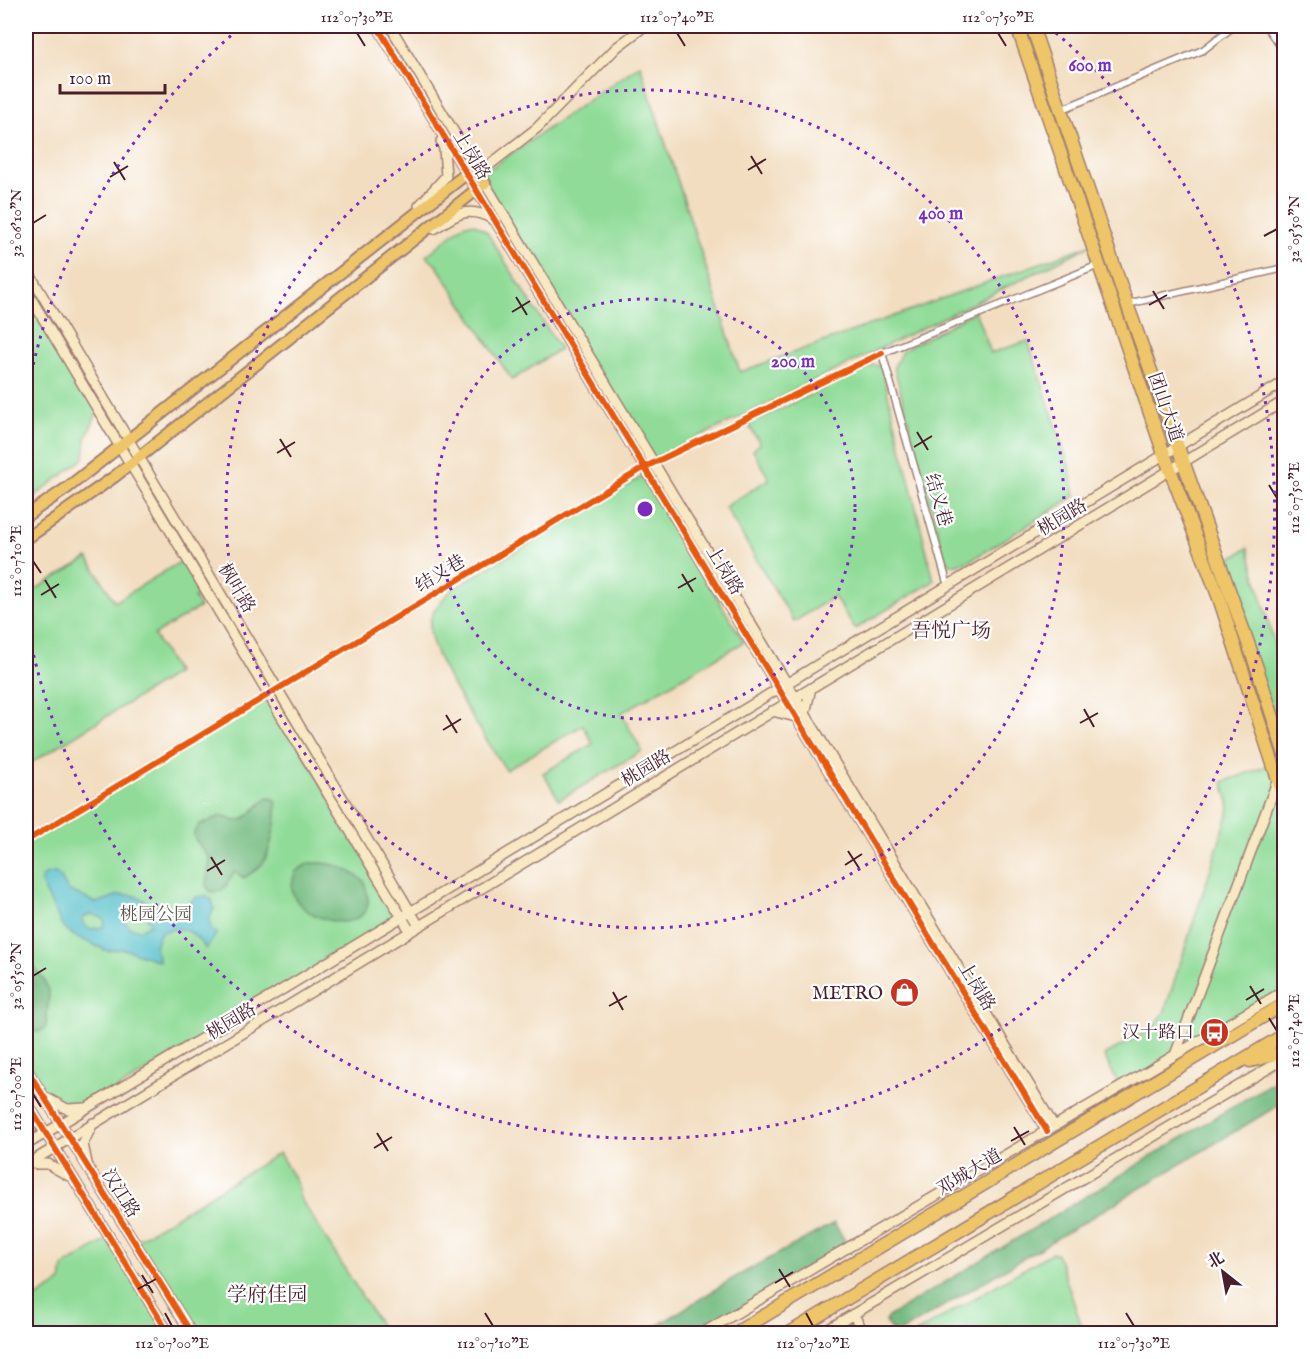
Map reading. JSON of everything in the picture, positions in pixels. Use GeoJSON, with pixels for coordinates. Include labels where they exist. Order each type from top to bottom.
{"type":"FeatureCollection","features":[{"type":"Feature","properties":{"kind":"highway","name":"团山大道"},"geometry":{"type":"LineString","coordinates":[[1017,26],[1170,471],[1219,598],[1284,798]]}},
{"type":"Feature","properties":{"kind":"highway","name":"团山大道"},"geometry":{"type":"LineString","coordinates":[[1032,26],[1063,109],[1126,304],[1258,671],[1284,752]]}},
{"type":"Feature","properties":{"kind":"highway"},"geometry":{"type":"LineString","coordinates":[[1267,1014],[1284,997]]}},
{"type":"Feature","properties":{"kind":"highway","name":"邓城大道"},"geometry":{"type":"LineString","coordinates":[[734,1334],[1284,1004]]}},
{"type":"Feature","properties":{"kind":"highway"},"geometry":{"type":"LineString","coordinates":[[788,1334],[1284,1035]]}},
{"type":"Feature","properties":{"kind":"highway"},"geometry":{"type":"LineString","coordinates":[[1237,1064],[1284,1052]]}},
{"type":"Feature","properties":{"kind":"main road"},"geometry":{"type":"LineString","coordinates":[[26,516],[67,488],[128,438],[473,171]]}},
{"type":"Feature","properties":{"kind":"main road"},"geometry":{"type":"LineString","coordinates":[[26,539],[130,464],[481,187]]}},
{"type":"Feature","properties":{"kind":"street","name":"上岗路"},"geometry":{"type":"LineString","coordinates":[[376,26],[419,95],[473,171]]}},
{"type":"Feature","properties":{"kind":"street","name":"上岗路"},"geometry":{"type":"LineString","coordinates":[[390,26],[473,171],[495,221],[649,465]]}},
{"type":"Feature","properties":{"kind":"street"},"geometry":{"type":"LineString","coordinates":[[473,171],[537,128],[617,47],[645,26]]}},
{"type":"Feature","properties":{"kind":"street"},"geometry":{"type":"LineString","coordinates":[[1063,109],[1203,50],[1234,26]]}},
{"type":"Feature","properties":{"kind":"street"},"geometry":{"type":"LineString","coordinates":[[1266,26],[1284,51]]}},
{"type":"Feature","properties":{"kind":"street"},"geometry":{"type":"LineString","coordinates":[[397,228],[446,176],[444,149],[419,95]]}},
{"type":"Feature","properties":{"kind":"street","name":"上岗路"},"geometry":{"type":"LineString","coordinates":[[481,187],[1050,1128]]}},
{"type":"Feature","properties":{"kind":"street"},"geometry":{"type":"LineString","coordinates":[[407,246],[451,218],[466,212],[479,211],[495,221]]}},
{"type":"Feature","properties":{"kind":"street","name":"结义巷"},"geometry":{"type":"LineString","coordinates":[[26,841],[649,465],[882,353],[1099,265]]}},
{"type":"Feature","properties":{"kind":"street","name":"枫叶路"},"geometry":{"type":"LineString","coordinates":[[26,268],[419,926]]}},
{"type":"Feature","properties":{"kind":"street"},"geometry":{"type":"LineString","coordinates":[[1126,304],[1284,268]]}},
{"type":"Feature","properties":{"kind":"street","name":"枫叶路"},"geometry":{"type":"LineString","coordinates":[[26,290],[410,931]]}},
{"type":"Feature","properties":{"kind":"street","name":"结义巷"},"geometry":{"type":"LineString","coordinates":[[882,353],[948,586]]}},
{"type":"Feature","properties":{"kind":"street","name":"桃园路"},"geometry":{"type":"LineString","coordinates":[[26,1145],[1284,382]]}},
{"type":"Feature","properties":{"kind":"street","name":"桃园路"},"geometry":{"type":"LineString","coordinates":[[26,1164],[1284,401]]}},
{"type":"Feature","properties":{"kind":"street"},"geometry":{"type":"LineString","coordinates":[[764,697],[774,671],[801,675]]}},
{"type":"Feature","properties":{"kind":"street"},"geometry":{"type":"LineString","coordinates":[[772,711],[801,716],[811,688]]}},
{"type":"Feature","properties":{"kind":"street"},"geometry":{"type":"LineString","coordinates":[[1175,1055],[1278,779]]}},
{"type":"Feature","properties":{"kind":"street"},"geometry":{"type":"LineString","coordinates":[[701,1334],[1284,991]]}},
{"type":"Feature","properties":{"kind":"street"},"geometry":{"type":"LineString","coordinates":[[820,1334],[1284,1059]]}},
{"type":"Feature","properties":{"kind":"street","name":"汉江路"},"geometry":{"type":"LineString","coordinates":[[26,1068],[192,1334]]}},
{"type":"Feature","properties":{"kind":"street"},"geometry":{"type":"LineString","coordinates":[[42,1095],[67,1110],[88,1107]]}},
{"type":"Feature","properties":{"kind":"street"},"geometry":{"type":"LineString","coordinates":[[26,1138],[31,1130],[27,1104]]}},
{"type":"Feature","properties":{"kind":"street","name":"汉江路"},"geometry":{"type":"LineString","coordinates":[[27,1104],[169,1334]]}},
{"type":"Feature","properties":{"kind":"street"},"geometry":{"type":"LineString","coordinates":[[88,1168],[83,1144],[93,1123]]}},
{"type":"Feature","properties":{"kind":"street"},"geometry":{"type":"LineString","coordinates":[[26,1164],[48,1164],[72,1178]]}},
{"type":"Feature","properties":{"kind":"street"},"geometry":{"type":"LineString","coordinates":[[854,1314],[865,1334]]}},
{"type":"Feature","properties":{"kind":"green space"},"geometry":{"type":"Polygon","coordinates":[[[640,65],[740,372],[1098,242],[648,462],[476,178],[640,65]]]}},
{"type":"Feature","properties":{"kind":"green space"},"geometry":{"type":"Polygon","coordinates":[[[465,224],[475,224],[486,231],[560,349],[512,380],[437,266],[426,256],[465,224]]]}},
{"type":"Feature","properties":{"kind":"green space"},"geometry":{"type":"Polygon","coordinates":[[[26,290],[98,411],[86,438],[84,458],[26,503],[26,290]]]}},
{"type":"Feature","properties":{"kind":"green space"},"geometry":{"type":"Polygon","coordinates":[[[975,311],[991,353],[1028,341],[1069,466],[1075,496],[968,562],[951,565],[944,556],[894,367],[902,351],[975,311]]]}},
{"type":"Feature","properties":{"kind":"green space"},"geometry":{"type":"Polygon","coordinates":[[[873,365],[881,366],[934,581],[855,629],[834,596],[794,622],[725,507],[769,479],[753,450],[760,444],[748,424],[873,365]]]}},
{"type":"Feature","properties":{"kind":"green space"},"geometry":{"type":"Polygon","coordinates":[[[643,476],[744,642],[621,713],[642,751],[559,800],[543,773],[593,744],[583,725],[506,770],[448,676],[431,638],[431,619],[438,605],[452,589],[643,476]]]}},
{"type":"Feature","properties":{"kind":"green space"},"geometry":{"type":"Polygon","coordinates":[[[1248,548],[1284,679],[1284,752],[1221,564],[1248,548]]]}},
{"type":"Feature","properties":{"kind":"green space"},"geometry":{"type":"Polygon","coordinates":[[[88,558],[115,602],[183,560],[201,593],[194,598],[200,607],[154,635],[177,673],[26,766],[26,595],[88,558]]]}},
{"type":"Feature","properties":{"kind":"green space","name":"桃园公园"},"geometry":{"type":"Polygon","coordinates":[[[268,695],[402,917],[88,1107],[76,1108],[57,1104],[44,1094],[26,1068],[26,841],[268,695]]]}},
{"type":"Feature","properties":{"kind":"green space"},"geometry":{"type":"Polygon","coordinates":[[[1273,764],[1284,798],[1284,991],[1120,1088],[1104,1055],[1152,1029],[1164,1013],[1228,815],[1229,803],[1223,782],[1273,764]]]}},
{"type":"Feature","properties":{"kind":"green space"},"geometry":{"type":"Polygon","coordinates":[[[268,797],[276,800],[276,815],[273,834],[264,861],[244,878],[235,872],[222,891],[211,892],[206,886],[210,859],[194,838],[194,832],[199,825],[221,816],[236,821],[244,819],[268,797]]]}},
{"type":"Feature","properties":{"kind":"green space"},"geometry":{"type":"Polygon","coordinates":[[[309,863],[338,866],[364,881],[368,904],[362,914],[353,920],[341,922],[316,916],[305,909],[296,900],[292,886],[295,872],[309,863]]]}},
{"type":"Feature","properties":{"kind":"green space"},"geometry":{"type":"Polygon","coordinates":[[[26,957],[44,980],[49,993],[46,1027],[39,1032],[26,1030],[26,957]]]}},
{"type":"Feature","properties":{"kind":"green space"},"geometry":{"type":"Polygon","coordinates":[[[1278,1079],[1284,1094],[1284,1102],[902,1331],[892,1331],[885,1322],[888,1317],[1278,1079]]]}},
{"type":"Feature","properties":{"kind":"green space"},"geometry":{"type":"Polygon","coordinates":[[[279,1153],[298,1185],[299,1196],[385,1333],[192,1333],[134,1242],[279,1153]]]}},
{"type":"Feature","properties":{"kind":"green space"},"geometry":{"type":"Polygon","coordinates":[[[834,1223],[849,1247],[701,1333],[644,1334],[732,1279],[834,1223]]]}},
{"type":"Feature","properties":{"kind":"green space"},"geometry":{"type":"Polygon","coordinates":[[[110,1238],[169,1334],[26,1334],[26,1304],[61,1282],[63,1267],[110,1238]]]}},
{"type":"Feature","properties":{"kind":"green space"},"geometry":{"type":"Polygon","coordinates":[[[1051,1253],[1057,1253],[1084,1333],[916,1333],[1051,1253]]]}},
{"type":"Feature","properties":{"kind":"water"},"geometry":{"type":"Polygon","coordinates":[[[55,873],[60,876],[68,890],[96,903],[119,895],[133,895],[168,912],[180,911],[196,897],[207,896],[212,900],[214,909],[210,917],[210,925],[212,931],[217,933],[206,949],[196,937],[186,930],[175,929],[160,933],[155,947],[159,961],[124,949],[107,951],[73,935],[62,925],[41,883],[41,878],[55,873]],[[138,912],[124,920],[129,927],[140,930],[151,924],[145,914],[138,912]],[[91,914],[82,918],[83,924],[90,929],[103,927],[105,923],[103,918],[91,914]]]}},
{"type":"Feature","properties":{"kind":"cycle path"},"geometry":{"type":"LineString","coordinates":[[377,26],[1047,1131]]}},
{"type":"Feature","properties":{"kind":"cycle path"},"geometry":{"type":"LineString","coordinates":[[26,841],[645,467],[882,353]]}},
{"type":"Feature","properties":{"kind":"cycle path"},"geometry":{"type":"LineString","coordinates":[[26,1068],[192,1334]]}},
{"type":"Feature","properties":{"kind":"cycle path"},"geometry":{"type":"LineString","coordinates":[[26,1101],[169,1334]]}},
{"type":"Feature","properties":{"kind":"place","name":"METRO"},"geometry":{"type":"Point","coordinates":[904,993]}},
{"type":"Feature","properties":{"kind":"place","name":"汉十路口"},"geometry":{"type":"Point","coordinates":[1215,1032]}},
{"type":"Feature","properties":{"kind":"district","name":"吾悦广场"},"geometry":{"type":"Point","coordinates":[951,630]}},
{"type":"Feature","properties":{"kind":"district","name":"学府佳园"},"geometry":{"type":"Point","coordinates":[267,1294]}}]}
